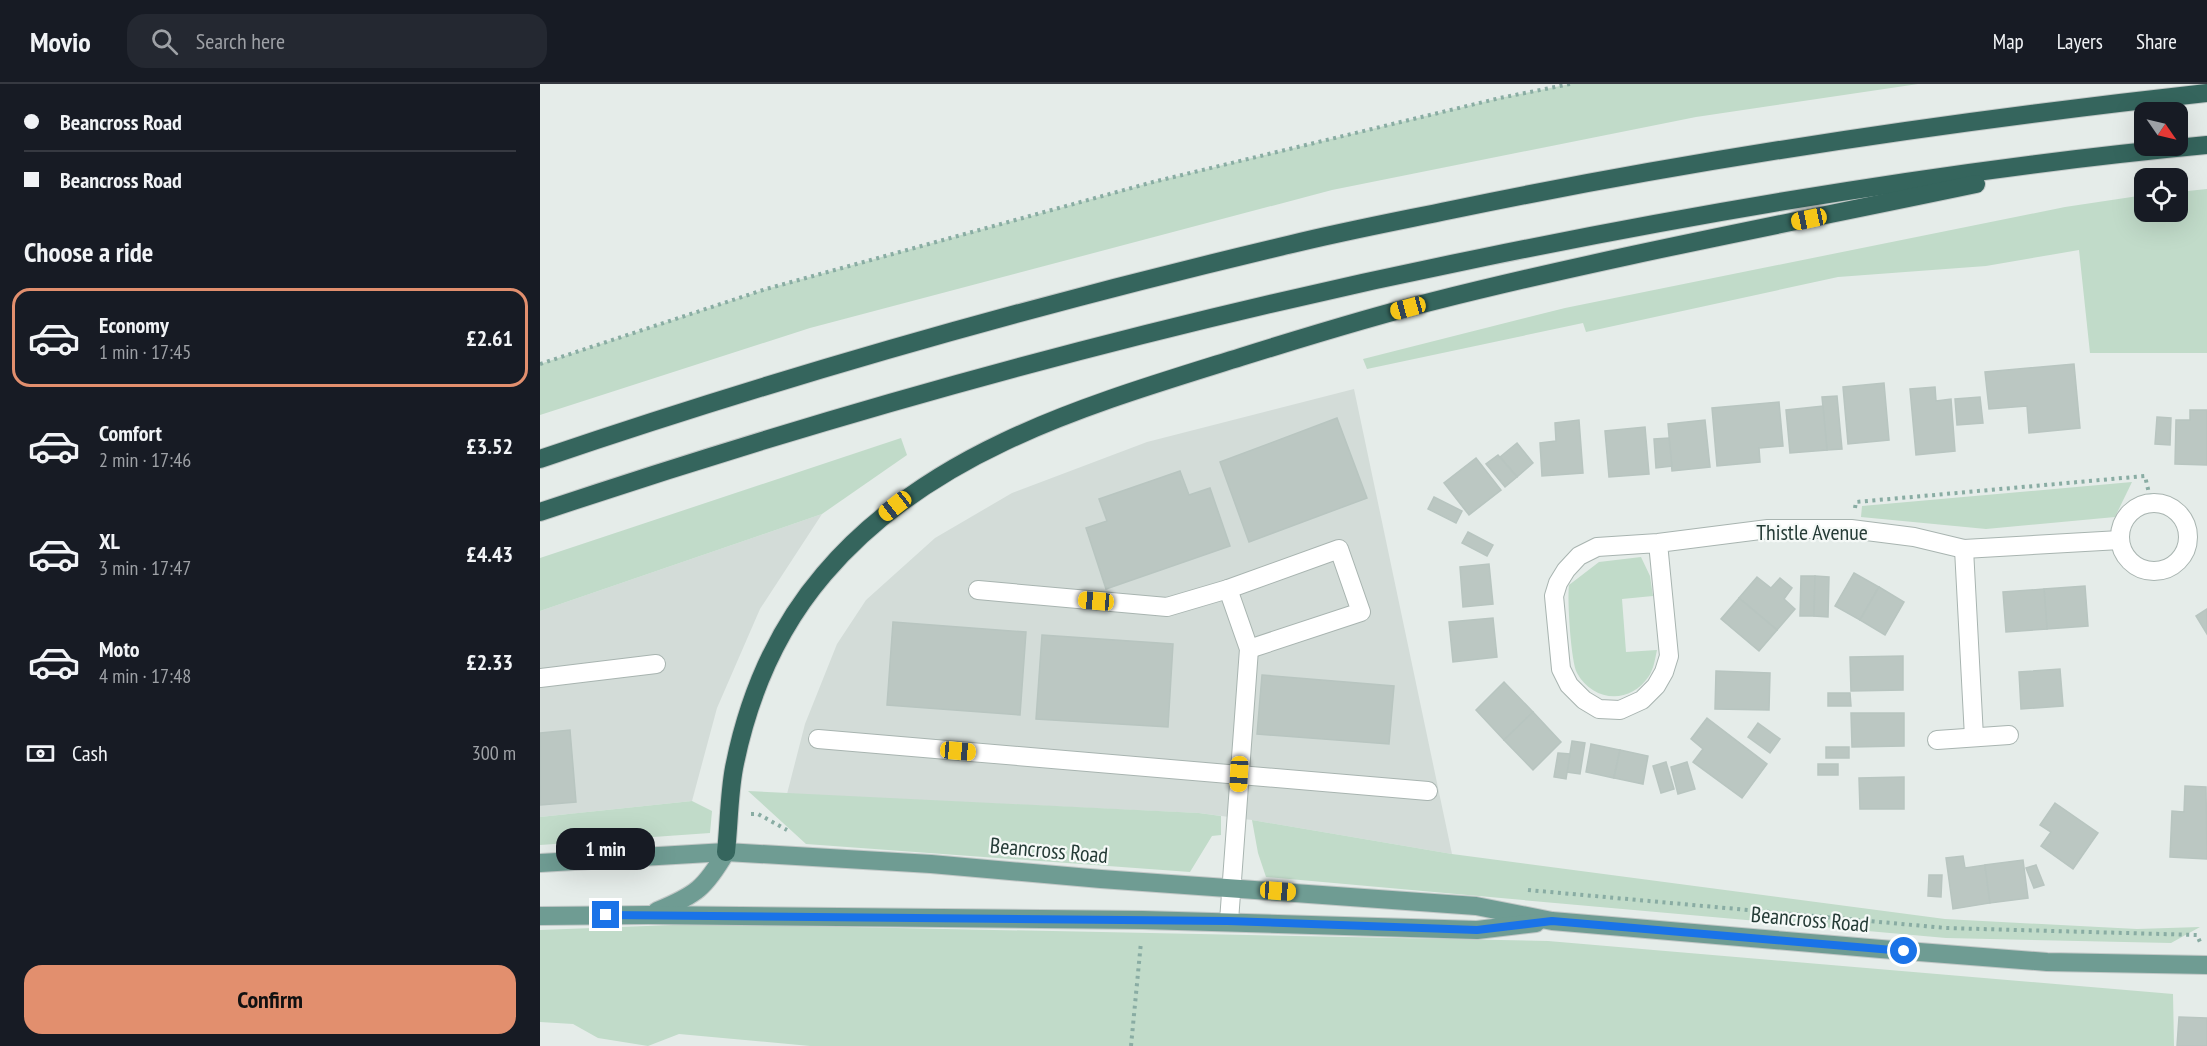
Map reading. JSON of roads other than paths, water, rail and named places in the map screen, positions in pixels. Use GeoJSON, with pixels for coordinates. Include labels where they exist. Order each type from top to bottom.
{"type":"FeatureCollection","features":[{"type":"Feature","properties":{"kind":"highway"},"geometry":{"type":"LineString","coordinates":[[540,459],[618,432],[849,360],[1099,291],[1295,243],[1538,192],[1772,150],[1979,120],[2207,93]]}},
{"type":"Feature","properties":{"kind":"highway"},"geometry":{"type":"LineString","coordinates":[[540,512],[842,416],[1127,338],[1308,294],[1555,241],[1717,212],[1895,184],[2207,145]]}},
{"type":"Feature","properties":{"kind":"highway"},"geometry":{"type":"LineString","coordinates":[[726,852],[734,771],[743,727],[765,669],[791,617],[832,564],[880,518],[927,484],[993,447],[1086,407],[1136,389],[1363,320],[1431,302],[1579,267],[2107,156]]}},
{"type":"Feature","properties":{"kind":"main road","name":"Beancross Road"},"geometry":{"type":"LineString","coordinates":[[540,863],[726,852],[931,864],[1101,879],[1476,906],[1552,921],[2047,962],[2205,958]]}},
{"type":"Feature","properties":{"kind":"main road"},"geometry":{"type":"LineString","coordinates":[[648,915],[688,898],[701,888],[726,852]]}},
{"type":"Feature","properties":{"kind":"main road","name":"Beancross Road"},"geometry":{"type":"LineString","coordinates":[[540,916],[1228,921],[1477,930],[1552,921]]}},
{"type":"Feature","properties":{"kind":"street"},"geometry":{"type":"LineString","coordinates":[[2151,502],[2166,504],[2179,512],[2198,540],[2178,562],[2167,569],[2155,572],[2131,563],[2123,552],[2120,540],[2121,527],[2128,515],[2138,506],[2151,502]]}},
{"type":"Feature","properties":{"kind":"street","name":"Thistle Avenue"},"geometry":{"type":"LineString","coordinates":[[1658,543],[1668,656],[1664,672],[1656,686],[1642,700],[1620,710],[1599,709],[1584,700],[1569,685],[1561,669],[1554,596],[1558,583],[1579,556],[1597,547],[1658,543],[1768,529],[1851,529],[1914,537],[1964,549],[2120,540]]}},
{"type":"Feature","properties":{"kind":"street"},"geometry":{"type":"LineString","coordinates":[[978,590],[1167,607],[1228,589],[1339,549],[1361,612],[1249,650]]}},
{"type":"Feature","properties":{"kind":"street"},"geometry":{"type":"LineString","coordinates":[[1964,549],[1974,737]]}},
{"type":"Feature","properties":{"kind":"street"},"geometry":{"type":"LineString","coordinates":[[1228,589],[1249,650],[1228,921]]}},
{"type":"Feature","properties":{"kind":"street"},"geometry":{"type":"LineString","coordinates":[[540,678],[656,664]]}},
{"type":"Feature","properties":{"kind":"street"},"geometry":{"type":"LineString","coordinates":[[1937,740],[2009,735]]}},
{"type":"Feature","properties":{"kind":"street"},"geometry":{"type":"LineString","coordinates":[[818,739],[1428,791]]}}]}
